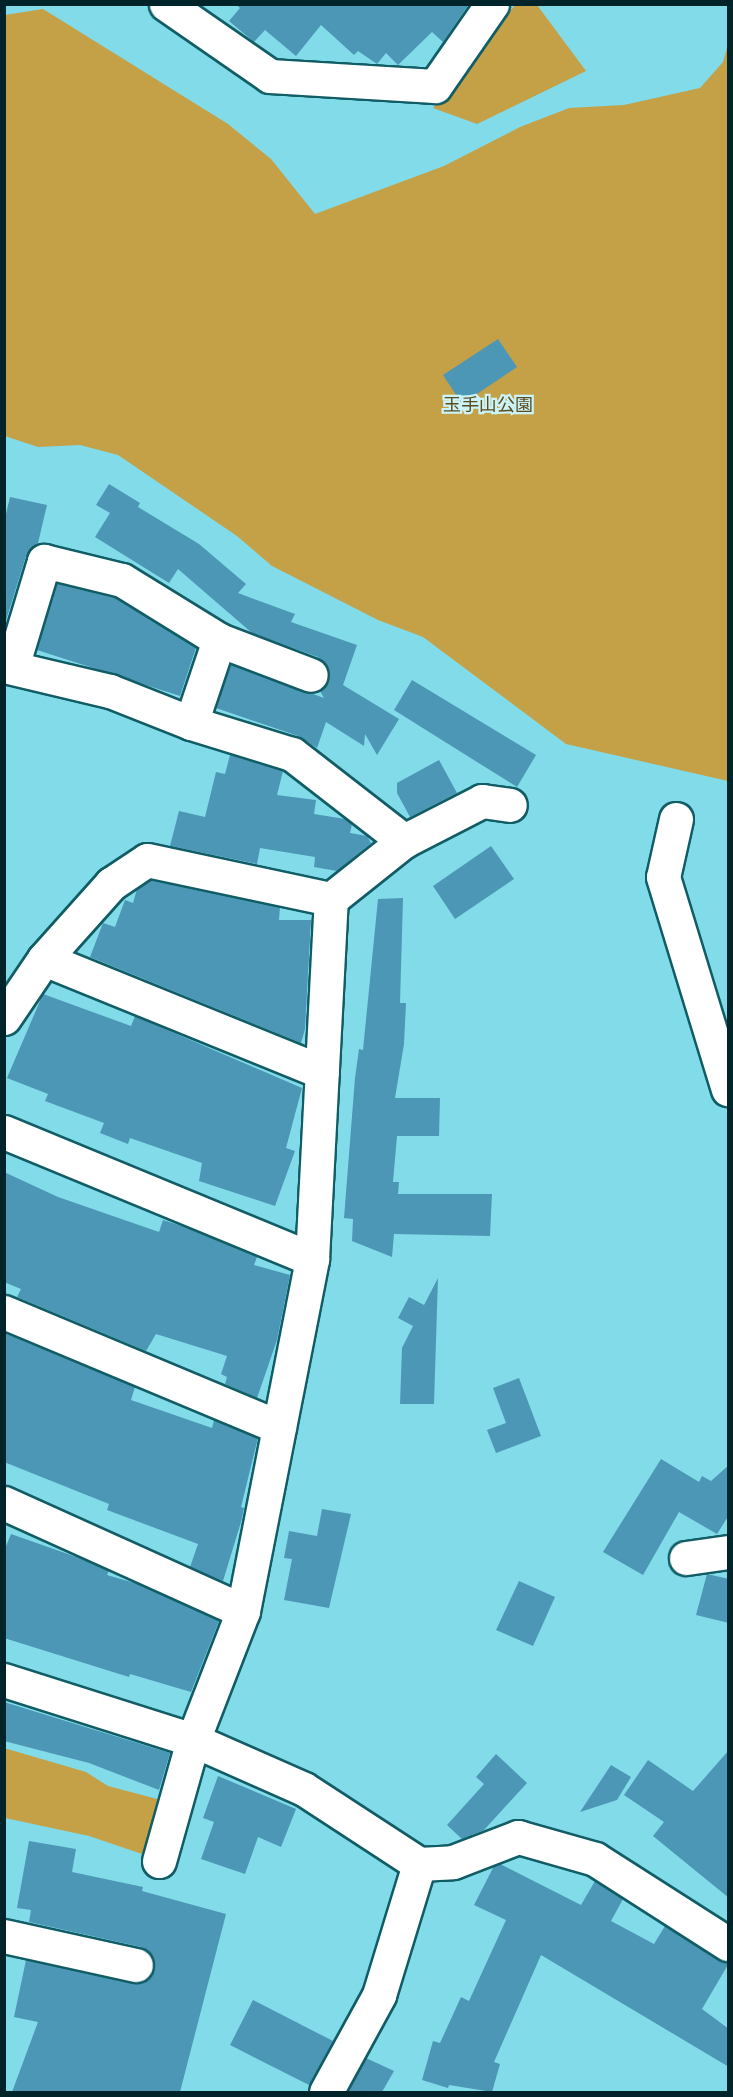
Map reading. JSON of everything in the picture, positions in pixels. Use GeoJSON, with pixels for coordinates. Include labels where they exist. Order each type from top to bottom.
{"type":"FeatureCollection","features":[{"type":"Feature","properties":{"kind":"street"},"geometry":{"type":"LineString","coordinates":[[180,8],[270,76],[435,86],[492,4]]}},
{"type":"Feature","properties":{"kind":"street"},"geometry":{"type":"LineString","coordinates":[[311,675],[219,640],[122,580],[44,561],[8,667],[110,691],[191,723],[292,754],[404,841]]}},
{"type":"Feature","properties":{"kind":"street"},"geometry":{"type":"LineString","coordinates":[[191,723],[219,640]]}},
{"type":"Feature","properties":{"kind":"street"},"geometry":{"type":"LineString","coordinates":[[159,1861],[193,1740],[243,1611],[312,1259],[331,899],[404,841],[482,801],[510,805]]}},
{"type":"Feature","properties":{"kind":"street"},"geometry":{"type":"LineString","coordinates":[[676,819],[663,877],[729,1089]]}},
{"type":"Feature","properties":{"kind":"street"},"geometry":{"type":"LineString","coordinates":[[4,1018],[44,959],[111,884],[147,860],[331,899]]}},
{"type":"Feature","properties":{"kind":"street"},"geometry":{"type":"LineString","coordinates":[[44,959],[322,1072]]}},
{"type":"Feature","properties":{"kind":"street"},"geometry":{"type":"LineString","coordinates":[[4,1132],[312,1259]]}},
{"type":"Feature","properties":{"kind":"street"},"geometry":{"type":"LineString","coordinates":[[4,1312],[279,1427]]}},
{"type":"Feature","properties":{"kind":"street"},"geometry":{"type":"LineString","coordinates":[[4,1503],[243,1611]]}},
{"type":"Feature","properties":{"kind":"street"},"geometry":{"type":"LineString","coordinates":[[686,1558],[729,1552]]}},
{"type":"Feature","properties":{"kind":"street"},"geometry":{"type":"LineString","coordinates":[[4,1680],[193,1740],[304,1789],[419,1864],[453,1862],[518,1837],[595,1859],[729,1944]]}},
{"type":"Feature","properties":{"kind":"street"},"geometry":{"type":"LineString","coordinates":[[326,2092],[379,1995],[419,1864]]}},
{"type":"Feature","properties":{"kind":"street"},"geometry":{"type":"LineString","coordinates":[[4,1936],[136,1965]]}},
{"type":"Feature","properties":{"kind":"green space"},"geometry":{"type":"Polygon","coordinates":[[[515,5],[537,5],[586,71],[477,124],[433,108],[515,5]]]}},
{"type":"Feature","properties":{"kind":"green space","name":"玉手山公園"},"geometry":{"type":"Polygon","coordinates":[[[43,9],[228,124],[271,159],[315,214],[444,166],[520,127],[569,108],[624,105],[700,88],[723,62],[728,44],[728,781],[566,744],[423,637],[378,620],[272,566],[237,536],[118,455],[80,445],[38,447],[5,436],[5,15],[43,9]]]}},
{"type":"Feature","properties":{"kind":"green space"},"geometry":{"type":"Polygon","coordinates":[[[4,1748],[86,1772],[108,1786],[161,1800],[145,1855],[89,1836],[5,1818],[4,1748]]]}},
{"type":"Feature","properties":{"kind":"building"},"geometry":{"type":"Polygon","coordinates":[[[235,4],[469,4],[443,42],[432,32],[398,65],[386,53],[377,64],[358,51],[354,55],[321,25],[296,56],[265,30],[254,42],[229,21],[240,8],[235,4]]]}},
{"type":"Feature","properties":{"kind":"building"},"geometry":{"type":"Polygon","coordinates":[[[498,339],[517,367],[462,404],[443,375],[498,339]]]}},
{"type":"Feature","properties":{"kind":"building"},"geometry":{"type":"Polygon","coordinates":[[[109,484],[140,503],[138,507],[199,544],[246,584],[238,593],[295,614],[291,622],[357,645],[343,685],[399,719],[377,755],[365,734],[364,746],[326,722],[317,748],[298,736],[216,708],[231,664],[324,698],[320,691],[328,682],[329,671],[318,657],[252,633],[178,569],[169,583],[95,537],[110,513],[96,505],[109,484]]]}},
{"type":"Feature","properties":{"kind":"building"},"geometry":{"type":"Polygon","coordinates":[[[10,497],[47,505],[38,543],[26,556],[4,627],[4,522],[10,497]]]}},
{"type":"Feature","properties":{"kind":"building"},"geometry":{"type":"Polygon","coordinates":[[[57,583],[115,598],[196,648],[180,696],[37,650],[57,583]]]}},
{"type":"Feature","properties":{"kind":"building"},"geometry":{"type":"Polygon","coordinates":[[[412,680],[536,755],[517,787],[394,710],[412,680]]]}},
{"type":"Feature","properties":{"kind":"building"},"geometry":{"type":"Polygon","coordinates":[[[230,755],[283,771],[277,795],[316,800],[314,814],[345,819],[352,824],[350,833],[367,836],[371,843],[337,871],[314,867],[315,857],[260,848],[257,864],[170,846],[179,811],[205,817],[216,772],[225,774],[230,755]]]}},
{"type":"Feature","properties":{"kind":"building"},"geometry":{"type":"Polygon","coordinates":[[[439,760],[457,793],[410,817],[397,793],[397,783],[439,760]]]}},
{"type":"Feature","properties":{"kind":"building"},"geometry":{"type":"Polygon","coordinates":[[[491,846],[514,879],[455,919],[433,886],[491,846]]]}},
{"type":"Feature","properties":{"kind":"building"},"geometry":{"type":"Polygon","coordinates":[[[151,880],[280,907],[279,920],[311,920],[305,1029],[301,1043],[90,957],[103,923],[115,927],[125,900],[133,903],[137,889],[151,880]]]}},
{"type":"Feature","properties":{"kind":"building"},"geometry":{"type":"Polygon","coordinates":[[[403,898],[400,1003],[406,1003],[404,1044],[395,1098],[440,1098],[439,1136],[397,1136],[393,1182],[399,1182],[398,1194],[492,1194],[490,1236],[394,1234],[392,1257],[352,1241],[353,1219],[344,1218],[355,1078],[359,1049],[363,1050],[378,899],[403,898]]]}},
{"type":"Feature","properties":{"kind":"building"},"geometry":{"type":"Polygon","coordinates":[[[43,994],[131,1026],[135,1016],[302,1088],[286,1148],[295,1151],[275,1206],[199,1181],[202,1163],[130,1138],[128,1144],[100,1133],[104,1123],[45,1101],[48,1094],[7,1078],[43,994]]]}},
{"type":"Feature","properties":{"kind":"building"},"geometry":{"type":"Polygon","coordinates":[[[4,1172],[58,1197],[159,1232],[163,1220],[188,1228],[257,1257],[254,1265],[290,1275],[277,1340],[257,1398],[225,1384],[227,1377],[221,1374],[227,1356],[156,1334],[146,1351],[17,1297],[21,1289],[4,1282],[4,1172]]]}},
{"type":"Feature","properties":{"kind":"building"},"geometry":{"type":"Polygon","coordinates":[[[438,1278],[434,1404],[400,1404],[402,1348],[413,1326],[398,1318],[409,1297],[424,1305],[438,1278]]]}},
{"type":"Feature","properties":{"kind":"building"},"geometry":{"type":"Polygon","coordinates":[[[4,1333],[135,1387],[131,1400],[212,1428],[214,1420],[258,1438],[241,1507],[244,1508],[241,1522],[223,1581],[190,1567],[198,1544],[107,1510],[109,1504],[4,1462],[4,1333]]]}},
{"type":"Feature","properties":{"kind":"building"},"geometry":{"type":"Polygon","coordinates":[[[519,1378],[541,1436],[496,1453],[487,1430],[506,1423],[493,1388],[519,1378]]]}},
{"type":"Feature","properties":{"kind":"building"},"geometry":{"type":"Polygon","coordinates":[[[661,1459],[699,1482],[702,1476],[711,1481],[729,1465],[729,1515],[717,1534],[679,1512],[643,1575],[603,1552],[661,1459]]]}},
{"type":"Feature","properties":{"kind":"building"},"geometry":{"type":"Polygon","coordinates":[[[322,1509],[351,1514],[329,1608],[284,1600],[292,1559],[284,1558],[289,1531],[317,1536],[322,1509]]]}},
{"type":"Feature","properties":{"kind":"building"},"geometry":{"type":"Polygon","coordinates":[[[11,1534],[82,1559],[109,1571],[107,1575],[138,1584],[219,1621],[191,1692],[130,1674],[129,1677],[4,1638],[4,1551],[11,1534]]]}},
{"type":"Feature","properties":{"kind":"building"},"geometry":{"type":"Polygon","coordinates":[[[707,1574],[729,1579],[729,1623],[696,1615],[707,1574]]]}},
{"type":"Feature","properties":{"kind":"building"},"geometry":{"type":"Polygon","coordinates":[[[519,1581],[555,1597],[533,1646],[496,1630],[519,1581]]]}},
{"type":"Feature","properties":{"kind":"building"},"geometry":{"type":"Polygon","coordinates":[[[4,1702],[170,1753],[159,1790],[89,1763],[4,1741],[4,1702]]]}},
{"type":"Feature","properties":{"kind":"building"},"geometry":{"type":"Polygon","coordinates":[[[729,1750],[729,1898],[653,1836],[664,1822],[624,1795],[648,1760],[693,1791],[729,1750]]]}},
{"type":"Feature","properties":{"kind":"building"},"geometry":{"type":"Polygon","coordinates":[[[496,1754],[527,1783],[484,1830],[462,1839],[447,1825],[484,1784],[476,1777],[496,1754]]]}},
{"type":"Feature","properties":{"kind":"building"},"geometry":{"type":"Polygon","coordinates":[[[611,1765],[631,1777],[617,1800],[580,1812],[611,1765]]]}},
{"type":"Feature","properties":{"kind":"building"},"geometry":{"type":"Polygon","coordinates":[[[218,1776],[296,1809],[281,1847],[258,1837],[245,1874],[201,1859],[214,1822],[203,1818],[218,1776]]]}},
{"type":"Feature","properties":{"kind":"building"},"geometry":{"type":"Polygon","coordinates":[[[29,1841],[76,1849],[72,1872],[143,1887],[142,1891],[226,1914],[180,2092],[12,2092],[38,2022],[14,2017],[26,1960],[133,1983],[149,1978],[154,1968],[149,1952],[141,1947],[29,1922],[31,1910],[17,1908],[29,1841]]]}},
{"type":"Feature","properties":{"kind":"building"},"geometry":{"type":"Polygon","coordinates":[[[500,1864],[581,1905],[595,1881],[623,1899],[611,1921],[654,1944],[665,1926],[729,1963],[702,2009],[729,2029],[729,2067],[541,1955],[494,2062],[500,2064],[492,2092],[449,2085],[448,2088],[422,2080],[433,2041],[440,2043],[461,1997],[469,2001],[506,1920],[474,1905],[494,1866],[500,1864]]]}},
{"type":"Feature","properties":{"kind":"building"},"geometry":{"type":"Polygon","coordinates":[[[253,2000],[333,2041],[309,2085],[230,2045],[253,2000]]]}},
{"type":"Feature","properties":{"kind":"building"},"geometry":{"type":"Polygon","coordinates":[[[366,2058],[394,2071],[382,2092],[347,2092],[366,2058]]]}}]}
